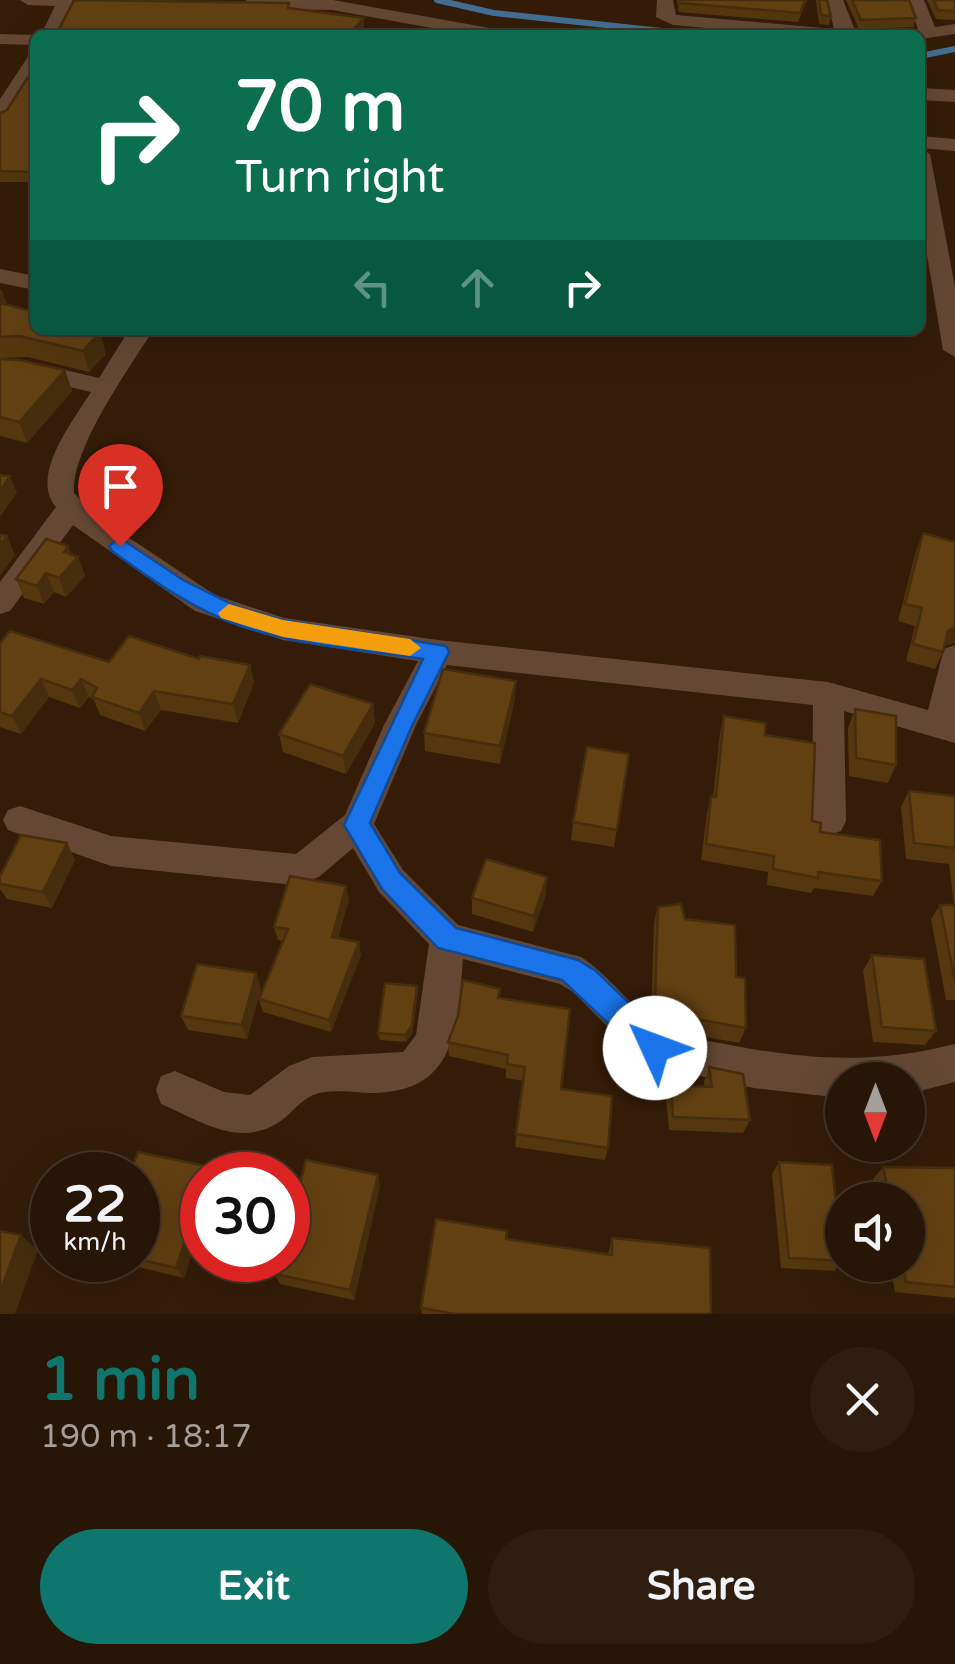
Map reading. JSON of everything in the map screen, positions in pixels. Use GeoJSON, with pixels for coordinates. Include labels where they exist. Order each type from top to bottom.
{"type":"FeatureCollection","features":[{"type":"Feature","properties":{"kind":"street"},"geometry":{"type":"LineString","coordinates":[[28,0],[142,2]]}},
{"type":"Feature","properties":{"kind":"street"},"geometry":{"type":"LineString","coordinates":[[52,30],[66,0]]}},
{"type":"Feature","properties":{"kind":"street"},"geometry":{"type":"LineString","coordinates":[[835,0],[844,30]]}},
{"type":"Feature","properties":{"kind":"street"},"geometry":{"type":"LineString","coordinates":[[916,0],[920,30]]}},
{"type":"Feature","properties":{"kind":"street"},"geometry":{"type":"LineString","coordinates":[[237,4],[333,3],[405,28],[432,30]]}},
{"type":"Feature","properties":{"kind":"street"},"geometry":{"type":"LineString","coordinates":[[664,8],[815,30]]}},
{"type":"Feature","properties":{"kind":"street"},"geometry":{"type":"LineString","coordinates":[[925,32],[955,28]]}},
{"type":"Feature","properties":{"kind":"street"},"geometry":{"type":"LineString","coordinates":[[0,39],[30,40]]}},
{"type":"Feature","properties":{"kind":"street"},"geometry":{"type":"LineString","coordinates":[[0,114],[10,83],[30,65]]}},
{"type":"Feature","properties":{"kind":"street"},"geometry":{"type":"LineString","coordinates":[[925,94],[955,96]]}},
{"type":"Feature","properties":{"kind":"street"},"geometry":{"type":"LineString","coordinates":[[925,142],[955,144]]}},
{"type":"Feature","properties":{"kind":"street"},"geometry":{"type":"LineString","coordinates":[[925,180],[955,350]]}},
{"type":"Feature","properties":{"kind":"street"},"geometry":{"type":"LineString","coordinates":[[928,195],[955,196]]}},
{"type":"Feature","properties":{"kind":"street"},"geometry":{"type":"LineString","coordinates":[[0,276],[30,281]]}},
{"type":"Feature","properties":{"kind":"street"},"geometry":{"type":"LineString","coordinates":[[138,335],[60,473],[61,496],[70,507],[176,586],[233,614],[283,629],[438,652],[828,694],[948,727],[955,657]]}},
{"type":"Feature","properties":{"kind":"street"},"geometry":{"type":"LineString","coordinates":[[0,368],[27,369],[107,388]]}},
{"type":"Feature","properties":{"kind":"street"},"geometry":{"type":"LineString","coordinates":[[0,604],[70,507]]}},
{"type":"Feature","properties":{"kind":"street"},"geometry":{"type":"LineString","coordinates":[[20,820],[111,850],[294,870],[308,866],[357,825],[400,726],[438,652]]}},
{"type":"Feature","properties":{"kind":"street"},"geometry":{"type":"LineString","coordinates":[[828,694],[829,821]]}},
{"type":"Feature","properties":{"kind":"street"},"geometry":{"type":"LineString","coordinates":[[357,825],[382,860],[391,881],[448,939],[568,969],[586,980],[655,1048],[754,1070],[846,1080],[900,1076],[955,1063]]}},
{"type":"Feature","properties":{"kind":"street"},"geometry":{"type":"LineString","coordinates":[[176,1090],[239,1116],[268,1108],[284,1089],[309,1076],[408,1071],[424,1059],[434,1038],[448,939]]}},
{"type":"Feature","properties":{"kind":"building"},"geometry":{"type":"Polygon","coordinates":[[[74,0],[289,3],[288,8],[364,18],[353,30],[57,30],[74,0]]]}},
{"type":"Feature","properties":{"kind":"building"},"geometry":{"type":"Polygon","coordinates":[[[680,0],[805,0],[800,13],[680,0]]]}},
{"type":"Feature","properties":{"kind":"building"},"geometry":{"type":"Polygon","coordinates":[[[819,0],[827,0],[831,16],[821,15],[819,0]]]}},
{"type":"Feature","properties":{"kind":"building"},"geometry":{"type":"Polygon","coordinates":[[[852,0],[909,0],[916,18],[861,20],[852,0]]]}},
{"type":"Feature","properties":{"kind":"building"},"geometry":{"type":"Polygon","coordinates":[[[934,0],[955,0],[955,11],[938,10],[934,0]]]}},
{"type":"Feature","properties":{"kind":"building"},"geometry":{"type":"Polygon","coordinates":[[[30,74],[30,172],[0,171],[0,113],[7,110],[30,74]]]}},
{"type":"Feature","properties":{"kind":"building"},"geometry":{"type":"Polygon","coordinates":[[[0,303],[30,311],[30,335],[97,335],[83,351],[20,336],[0,337],[0,303]]]}},
{"type":"Feature","properties":{"kind":"building"},"geometry":{"type":"Polygon","coordinates":[[[0,359],[65,370],[19,422],[0,417],[0,359]]]}},
{"type":"Feature","properties":{"kind":"building"},"geometry":{"type":"Polygon","coordinates":[[[0,475],[10,476],[0,491],[0,475]]]}},
{"type":"Feature","properties":{"kind":"building"},"geometry":{"type":"Polygon","coordinates":[[[923,533],[955,542],[955,628],[948,631],[943,652],[913,644],[922,608],[905,604],[923,533]]]}},
{"type":"Feature","properties":{"kind":"building"},"geometry":{"type":"Polygon","coordinates":[[[46,539],[68,546],[64,552],[78,557],[59,578],[46,573],[37,586],[16,579],[46,539]]]}},
{"type":"Feature","properties":{"kind":"building"},"geometry":{"type":"Polygon","coordinates":[[[10,631],[109,662],[129,636],[199,659],[200,656],[250,665],[233,704],[154,691],[139,713],[92,697],[97,688],[81,679],[72,690],[41,679],[12,716],[0,712],[0,643],[10,631]]]}},
{"type":"Feature","properties":{"kind":"building"},"geometry":{"type":"Polygon","coordinates":[[[443,669],[516,681],[500,746],[424,733],[443,669]]]}},
{"type":"Feature","properties":{"kind":"building"},"geometry":{"type":"Polygon","coordinates":[[[310,684],[373,704],[343,756],[279,734],[310,684]]]}},
{"type":"Feature","properties":{"kind":"building"},"geometry":{"type":"Polygon","coordinates":[[[855,709],[896,716],[896,765],[856,758],[855,709]]]}},
{"type":"Feature","properties":{"kind":"building"},"geometry":{"type":"Polygon","coordinates":[[[724,716],[766,723],[765,735],[815,743],[812,821],[821,823],[820,832],[880,840],[882,881],[818,872],[818,878],[773,869],[774,856],[706,844],[711,797],[716,797],[724,716]]]}},
{"type":"Feature","properties":{"kind":"building"},"geometry":{"type":"Polygon","coordinates":[[[587,747],[629,754],[617,830],[573,822],[587,747]]]}},
{"type":"Feature","properties":{"kind":"building"},"geometry":{"type":"Polygon","coordinates":[[[909,791],[955,796],[955,848],[914,843],[909,791]]]}},
{"type":"Feature","properties":{"kind":"building"},"geometry":{"type":"Polygon","coordinates":[[[21,835],[67,843],[43,892],[0,884],[0,876],[21,835]]]}},
{"type":"Feature","properties":{"kind":"building"},"geometry":{"type":"Polygon","coordinates":[[[486,859],[547,877],[534,916],[472,898],[486,859]]]}},
{"type":"Feature","properties":{"kind":"building"},"geometry":{"type":"Polygon","coordinates":[[[290,876],[346,886],[332,937],[359,942],[329,1020],[259,999],[288,929],[274,927],[290,876]]]}},
{"type":"Feature","properties":{"kind":"building"},"geometry":{"type":"Polygon","coordinates":[[[681,904],[685,919],[735,925],[736,977],[745,978],[746,1028],[679,1016],[655,1002],[658,907],[681,904]]]}},
{"type":"Feature","properties":{"kind":"building"},"geometry":{"type":"Polygon","coordinates":[[[940,905],[955,905],[955,981],[940,905]]]}},
{"type":"Feature","properties":{"kind":"building"},"geometry":{"type":"Polygon","coordinates":[[[872,955],[924,959],[936,1031],[882,1027],[872,955]]]}},
{"type":"Feature","properties":{"kind":"building"},"geometry":{"type":"Polygon","coordinates":[[[197,964],[256,973],[242,1025],[181,1016],[197,964]]]}},
{"type":"Feature","properties":{"kind":"building"},"geometry":{"type":"Polygon","coordinates":[[[463,980],[500,989],[498,998],[570,1009],[561,1089],[612,1096],[608,1148],[516,1134],[525,1067],[507,1064],[508,1055],[448,1042],[458,1016],[463,980]]]}},
{"type":"Feature","properties":{"kind":"building"},"geometry":{"type":"Polygon","coordinates":[[[385,983],[417,986],[412,1026],[405,1035],[378,1033],[385,983]]]}},
{"type":"Feature","properties":{"kind":"building"},"geometry":{"type":"Polygon","coordinates":[[[709,1067],[743,1074],[750,1120],[673,1117],[671,1085],[712,1087],[709,1067]]]}},
{"type":"Feature","properties":{"kind":"building"},"geometry":{"type":"Polygon","coordinates":[[[160,1157],[180,1161],[180,1256],[176,1268],[160,1264],[160,1157]]]}},
{"type":"Feature","properties":{"kind":"building"},"geometry":{"type":"Polygon","coordinates":[[[310,1161],[378,1175],[350,1290],[310,1281],[310,1161]]]}},
{"type":"Feature","properties":{"kind":"building"},"geometry":{"type":"Polygon","coordinates":[[[779,1162],[832,1165],[834,1182],[825,1182],[825,1260],[789,1258],[779,1162]]]}},
{"type":"Feature","properties":{"kind":"building"},"geometry":{"type":"Polygon","coordinates":[[[883,1167],[955,1168],[955,1287],[906,1282],[925,1282],[925,1182],[886,1182],[883,1167]]]}},
{"type":"Feature","properties":{"kind":"building"},"geometry":{"type":"Polygon","coordinates":[[[436,1219],[507,1231],[506,1239],[612,1255],[612,1238],[710,1248],[711,1314],[455,1314],[421,1308],[436,1219]]]}},
{"type":"Feature","properties":{"kind":"building"},"geometry":{"type":"Polygon","coordinates":[[[0,1231],[21,1235],[0,1292],[0,1231]]]}},
{"type":"Feature","properties":{"kind":"waterway"},"geometry":{"type":"LineString","coordinates":[[437,0],[494,13],[652,30]]}},
{"type":"Feature","properties":{"kind":"waterway"},"geometry":{"type":"LineString","coordinates":[[925,55],[955,49]]}},
{"type":"Feature","properties":{"kind":"slow traffic"},"geometry":{"type":"LineString","coordinates":[[229,613],[283,629],[410,648]]}},
{"type":"Feature","properties":{"kind":"route"},"geometry":{"type":"LineString","coordinates":[[120,546],[176,586],[233,614],[283,629],[438,652],[400,726],[357,825],[382,860],[391,881],[448,939],[568,969],[586,980],[655,1048]]}}]}
